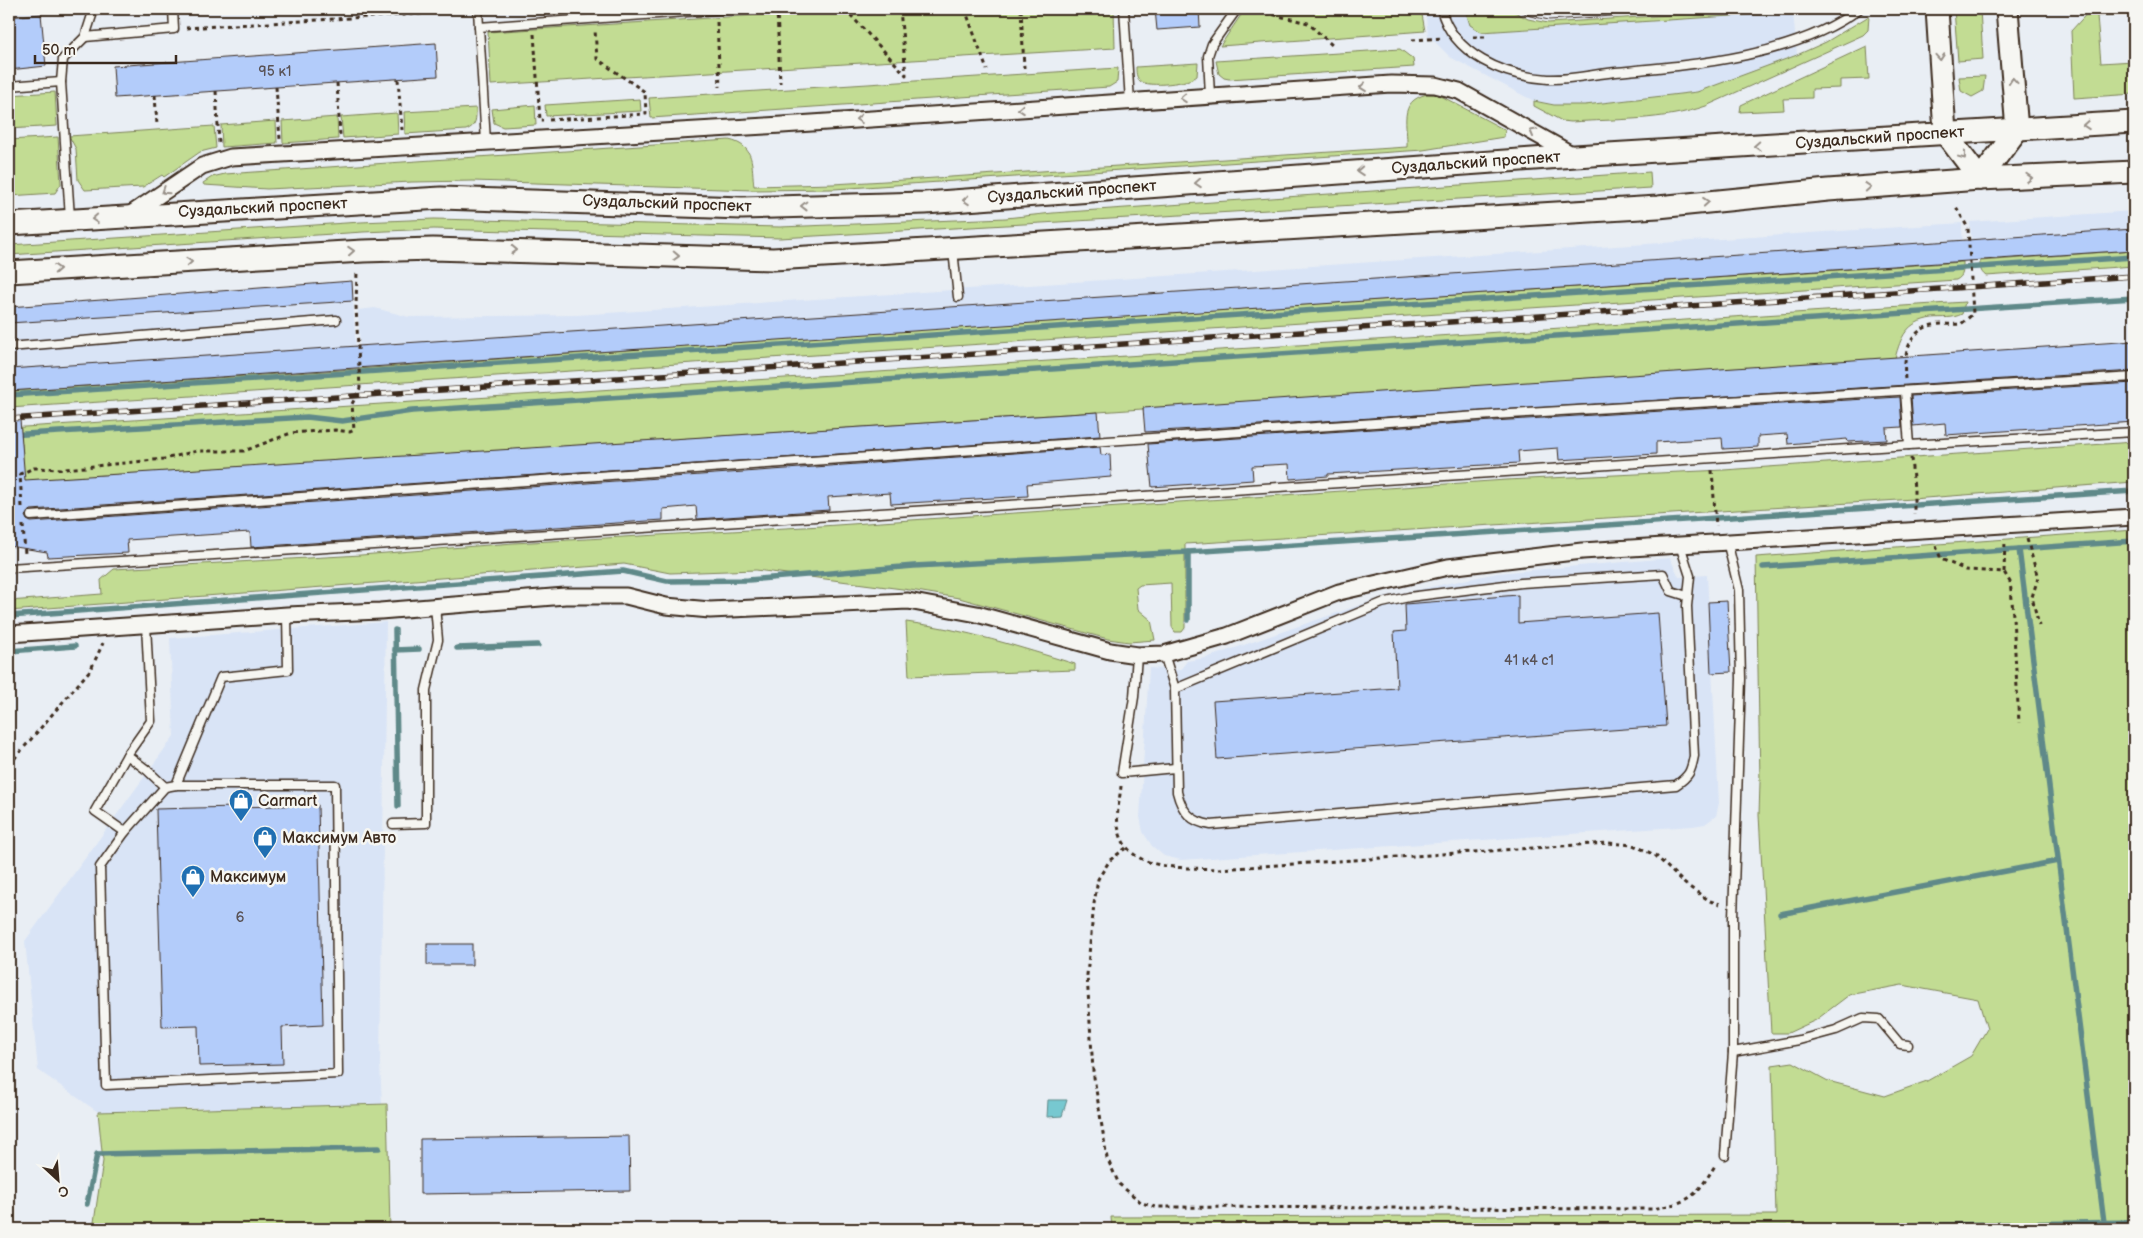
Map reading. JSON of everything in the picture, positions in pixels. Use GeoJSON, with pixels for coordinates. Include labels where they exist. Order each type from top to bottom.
{"type":"FeatureCollection","features":[{"type":"Feature","properties":{"kind":"main road"},"geometry":{"type":"LineString","coordinates":[[1937,9],[1945,133],[1980,180]]}},
{"type":"Feature","properties":{"kind":"main road"},"geometry":{"type":"LineString","coordinates":[[1980,180],[2017,130],[2008,9]]}},
{"type":"Feature","properties":{"kind":"main road","name":"Суздальский проспект"},"geometry":{"type":"LineString","coordinates":[[9,224],[441,198],[742,208],[925,203],[1575,156],[2134,122]]}},
{"type":"Feature","properties":{"kind":"main road"},"geometry":{"type":"LineString","coordinates":[[9,272],[363,251],[433,249],[773,259],[1658,207],[1828,190],[2134,172]]}},
{"type":"Feature","properties":{"kind":"street"},"geometry":{"type":"LineString","coordinates":[[127,216],[202,166],[231,157],[1130,102],[1391,84],[1435,85],[1459,91],[1575,156]]}},
{"type":"Feature","properties":{"kind":"street"},"geometry":{"type":"LineString","coordinates":[[9,634],[370,611],[564,596],[626,596],[666,606],[710,610],[908,601],[977,614],[1110,652],[1164,654],[1227,636],[1339,592],[1448,567],[1582,550],[2134,518]]}},
{"type":"Feature","properties":{"kind":"lane"},"geometry":{"type":"LineString","coordinates":[[70,220],[61,82],[63,60],[85,37],[94,9]]}},
{"type":"Feature","properties":{"kind":"lane"},"geometry":{"type":"LineString","coordinates":[[85,37],[174,29],[173,9]]}},
{"type":"Feature","properties":{"kind":"lane"},"geometry":{"type":"LineString","coordinates":[[479,27],[728,9]]}},
{"type":"Feature","properties":{"kind":"lane"},"geometry":{"type":"LineString","coordinates":[[1124,9],[1130,102]]}},
{"type":"Feature","properties":{"kind":"lane"},"geometry":{"type":"LineString","coordinates":[[1210,96],[1208,56],[1212,44],[1237,9]]}},
{"type":"Feature","properties":{"kind":"lane"},"geometry":{"type":"LineString","coordinates":[[1441,9],[1454,38],[1473,54],[1494,66],[1520,74],[1549,79],[1698,64],[1789,44],[1820,32],[1858,9]]}},
{"type":"Feature","properties":{"kind":"lane"},"geometry":{"type":"LineString","coordinates":[[478,10],[486,142]]}},
{"type":"Feature","properties":{"kind":"lane"},"geometry":{"type":"LineString","coordinates":[[9,86],[61,82]]}},
{"type":"Feature","properties":{"kind":"lane"},"geometry":{"type":"LineString","coordinates":[[953,248],[958,297]]}},
{"type":"Feature","properties":{"kind":"lane"},"geometry":{"type":"LineString","coordinates":[[9,347],[336,320]]}},
{"type":"Feature","properties":{"kind":"lane"},"geometry":{"type":"LineString","coordinates":[[31,516],[1493,415],[2134,377]]}},
{"type":"Feature","properties":{"kind":"lane"},"geometry":{"type":"LineString","coordinates":[[1905,392],[1909,445]]}},
{"type":"Feature","properties":{"kind":"lane"},"geometry":{"type":"LineString","coordinates":[[9,568],[2134,432]]}},
{"type":"Feature","properties":{"kind":"lane"},"geometry":{"type":"LineString","coordinates":[[1725,1155],[1733,1052],[1733,908],[1741,680],[1739,590],[1727,541]]}},
{"type":"Feature","properties":{"kind":"lane"},"geometry":{"type":"LineString","coordinates":[[1164,654],[1175,689],[1175,768],[1177,792],[1180,804],[1197,823],[1211,825],[1676,785],[1687,778],[1694,756],[1687,596],[1690,576],[1680,544]]}},
{"type":"Feature","properties":{"kind":"lane"},"geometry":{"type":"LineString","coordinates":[[1175,689],[1382,603],[1408,597],[1521,583],[1663,574],[1671,591],[1687,596]]}},
{"type":"Feature","properties":{"kind":"lane"},"geometry":{"type":"LineString","coordinates":[[393,824],[426,823],[426,690],[438,640],[435,606]]}},
{"type":"Feature","properties":{"kind":"lane"},"geometry":{"type":"LineString","coordinates":[[176,785],[221,677],[288,670],[288,615]]}},
{"type":"Feature","properties":{"kind":"lane"},"geometry":{"type":"LineString","coordinates":[[125,832],[95,811],[126,755],[151,721],[146,625]]}},
{"type":"Feature","properties":{"kind":"lane"},"geometry":{"type":"LineString","coordinates":[[1137,654],[1134,697],[1122,772],[1175,768]]}},
{"type":"Feature","properties":{"kind":"lane"},"geometry":{"type":"LineString","coordinates":[[126,755],[147,770],[165,787]]}},
{"type":"Feature","properties":{"kind":"lane"},"geometry":{"type":"LineString","coordinates":[[176,785],[335,785],[338,1074],[106,1085],[100,867],[125,832],[165,787],[176,785]]}},
{"type":"Feature","properties":{"kind":"lane"},"geometry":{"type":"LineString","coordinates":[[1733,1052],[1808,1038],[1836,1030],[1863,1018],[1879,1019],[1900,1044],[1908,1045]]}},
{"type":"Feature","properties":{"kind":"path"},"geometry":{"type":"LineString","coordinates":[[360,9],[363,18]]}},
{"type":"Feature","properties":{"kind":"path"},"geometry":{"type":"LineString","coordinates":[[777,9],[780,84]]}},
{"type":"Feature","properties":{"kind":"path"},"geometry":{"type":"LineString","coordinates":[[845,9],[906,75],[900,9]]}},
{"type":"Feature","properties":{"kind":"path"},"geometry":{"type":"LineString","coordinates":[[965,9],[987,70]]}},
{"type":"Feature","properties":{"kind":"path"},"geometry":{"type":"LineString","coordinates":[[1021,9],[1024,68]]}},
{"type":"Feature","properties":{"kind":"path"},"geometry":{"type":"LineString","coordinates":[[1247,9],[1308,23],[1334,46]]}},
{"type":"Feature","properties":{"kind":"path"},"geometry":{"type":"LineString","coordinates":[[174,29],[478,10]]}},
{"type":"Feature","properties":{"kind":"path"},"geometry":{"type":"LineString","coordinates":[[716,10],[720,87]]}},
{"type":"Feature","properties":{"kind":"path"},"geometry":{"type":"LineString","coordinates":[[534,23],[540,120],[646,114],[645,92],[596,59],[594,19]]}},
{"type":"Feature","properties":{"kind":"path"},"geometry":{"type":"LineString","coordinates":[[398,78],[402,134]]}},
{"type":"Feature","properties":{"kind":"path"},"geometry":{"type":"LineString","coordinates":[[337,83],[340,138]]}},
{"type":"Feature","properties":{"kind":"path"},"geometry":{"type":"LineString","coordinates":[[276,87],[280,143]]}},
{"type":"Feature","properties":{"kind":"path"},"geometry":{"type":"LineString","coordinates":[[216,91],[219,147]]}},
{"type":"Feature","properties":{"kind":"path"},"geometry":{"type":"LineString","coordinates":[[155,95],[157,125]]}},
{"type":"Feature","properties":{"kind":"path"},"geometry":{"type":"LineString","coordinates":[[1905,392],[1904,363],[1913,337],[1922,328],[1934,325],[1961,324],[1973,314],[1968,228],[1955,205]]}},
{"type":"Feature","properties":{"kind":"path"},"geometry":{"type":"LineString","coordinates":[[22,512],[20,474],[34,468],[65,469],[164,459],[197,451],[244,451],[291,434],[335,430],[350,432],[354,430],[352,404],[360,388],[356,306],[357,272]]}},
{"type":"Feature","properties":{"kind":"path"},"geometry":{"type":"LineString","coordinates":[[1909,445],[1914,489],[1914,510]]}},
{"type":"Feature","properties":{"kind":"path"},"geometry":{"type":"LineString","coordinates":[[1712,458],[1716,528]]}},
{"type":"Feature","properties":{"kind":"path"},"geometry":{"type":"LineString","coordinates":[[23,521],[25,567]]}},
{"type":"Feature","properties":{"kind":"path"},"geometry":{"type":"LineString","coordinates":[[2023,524],[2038,578],[2032,597],[2039,626]]}},
{"type":"Feature","properties":{"kind":"path"},"geometry":{"type":"LineString","coordinates":[[2003,525],[2005,544],[2004,572],[2010,582],[2012,598],[2019,723]]}},
{"type":"Feature","properties":{"kind":"path"},"geometry":{"type":"LineString","coordinates":[[1928,529],[1941,559],[1966,570],[2004,572]]}},
{"type":"Feature","properties":{"kind":"path"},"geometry":{"type":"LineString","coordinates":[[9,766],[91,669],[112,627]]}},
{"type":"Feature","properties":{"kind":"path"},"geometry":{"type":"LineString","coordinates":[[1122,772],[1117,824],[1126,848],[1137,857],[1157,865],[1218,869],[1608,843],[1633,845],[1655,855],[1684,884],[1710,901],[1733,908]]}},
{"type":"Feature","properties":{"kind":"path"},"geometry":{"type":"LineString","coordinates":[[1126,848],[1110,860],[1098,879],[1087,975],[1093,1071],[1107,1158],[1119,1184],[1142,1203],[1156,1207],[1652,1209],[1682,1204],[1701,1188],[1717,1162],[1726,1138]]}},
{"type":"Feature","properties":{"kind":"shaded area"},"geometry":{"type":"Polygon","coordinates":[[[1425,9],[1465,9],[1465,14],[1481,32],[1793,12],[1797,55],[1697,92],[1586,105],[1554,105],[1534,101],[1450,57],[1428,35],[1425,9]]]}},
{"type":"Feature","properties":{"kind":"shaded area"},"geometry":{"type":"Polygon","coordinates":[[[2134,211],[2134,250],[1973,261],[1970,222],[2134,211]]]}},
{"type":"Feature","properties":{"kind":"shaded area"},"geometry":{"type":"Polygon","coordinates":[[[1962,223],[1963,262],[866,333],[361,368],[358,310],[375,308],[409,317],[577,315],[1962,223]]]}},
{"type":"Feature","properties":{"kind":"shaded area"},"geometry":{"type":"Polygon","coordinates":[[[352,281],[357,369],[9,391],[9,307],[352,281]]]}},
{"type":"Feature","properties":{"kind":"shaded area"},"geometry":{"type":"Polygon","coordinates":[[[1670,558],[1679,577],[1707,575],[1719,803],[1716,816],[1705,824],[1181,860],[1164,856],[1152,846],[1143,832],[1140,817],[1149,668],[1180,670],[1187,661],[1206,658],[1383,597],[1497,573],[1670,558]]]}},
{"type":"Feature","properties":{"kind":"shaded area"},"geometry":{"type":"Polygon","coordinates":[[[386,622],[380,1065],[382,1104],[98,1112],[38,1070],[25,941],[174,736],[170,638],[386,622]]]}},
{"type":"Feature","properties":{"kind":"green space"},"geometry":{"type":"Polygon","coordinates":[[[854,9],[1114,9],[1115,48],[491,85],[488,32],[854,9]]]}},
{"type":"Feature","properties":{"kind":"green space"},"geometry":{"type":"Polygon","coordinates":[[[1245,9],[1421,9],[1425,31],[1220,46],[1245,9]]]}},
{"type":"Feature","properties":{"kind":"green space"},"geometry":{"type":"Polygon","coordinates":[[[1465,9],[1509,9],[1528,19],[1548,23],[1762,9],[1805,9],[1793,12],[1481,32],[1470,25],[1465,9]]]}},
{"type":"Feature","properties":{"kind":"green space"},"geometry":{"type":"Polygon","coordinates":[[[1526,9],[1640,9],[1549,14],[1526,9]]]}},
{"type":"Feature","properties":{"kind":"green space"},"geometry":{"type":"Polygon","coordinates":[[[1954,9],[1980,9],[1983,59],[1958,61],[1954,9]]]}},
{"type":"Feature","properties":{"kind":"green space"},"geometry":{"type":"Polygon","coordinates":[[[2091,9],[2134,9],[2134,14],[2097,16],[2101,63],[2134,61],[2134,94],[2074,98],[2071,31],[2091,9]]]}},
{"type":"Feature","properties":{"kind":"green space"},"geometry":{"type":"Polygon","coordinates":[[[1869,16],[1868,30],[1863,35],[1706,106],[1690,111],[1656,117],[1571,122],[1562,121],[1534,106],[1534,101],[1554,105],[1585,105],[1697,92],[1797,55],[1826,42],[1869,16]]]}},
{"type":"Feature","properties":{"kind":"green space"},"geometry":{"type":"Polygon","coordinates":[[[1867,46],[1869,79],[1840,80],[1840,88],[1812,89],[1812,98],[1783,99],[1784,110],[1740,112],[1741,105],[1867,46]]]}},
{"type":"Feature","properties":{"kind":"green space"},"geometry":{"type":"Polygon","coordinates":[[[1400,49],[1413,59],[1414,67],[1229,79],[1219,74],[1216,61],[1400,49]]]}},
{"type":"Feature","properties":{"kind":"green space"},"geometry":{"type":"Polygon","coordinates":[[[1198,63],[1197,76],[1178,83],[1144,83],[1140,81],[1136,74],[1136,67],[1198,63]]]}},
{"type":"Feature","properties":{"kind":"green space"},"geometry":{"type":"Polygon","coordinates":[[[1118,68],[1117,82],[1109,87],[651,118],[649,98],[1118,68]]]}},
{"type":"Feature","properties":{"kind":"green space"},"geometry":{"type":"Polygon","coordinates":[[[1985,76],[1983,91],[1972,97],[1961,91],[1959,77],[1985,76]]]}},
{"type":"Feature","properties":{"kind":"green space"},"geometry":{"type":"Polygon","coordinates":[[[55,92],[57,126],[9,129],[9,95],[55,92]]]}},
{"type":"Feature","properties":{"kind":"green space"},"geometry":{"type":"Polygon","coordinates":[[[1427,94],[1443,97],[1505,130],[1504,137],[1423,150],[834,189],[753,190],[473,181],[267,189],[204,185],[203,183],[212,177],[225,174],[729,140],[738,143],[748,152],[752,164],[754,186],[920,179],[1407,147],[1406,115],[1408,108],[1411,103],[1427,94]]]}},
{"type":"Feature","properties":{"kind":"green space"},"geometry":{"type":"Polygon","coordinates":[[[640,99],[641,111],[546,116],[545,105],[640,99]]]}},
{"type":"Feature","properties":{"kind":"green space"},"geometry":{"type":"Polygon","coordinates":[[[535,105],[536,125],[503,127],[494,123],[492,109],[535,105]]]}},
{"type":"Feature","properties":{"kind":"green space"},"geometry":{"type":"Polygon","coordinates":[[[476,108],[474,124],[466,130],[405,134],[404,112],[476,108]]]}},
{"type":"Feature","properties":{"kind":"green space"},"geometry":{"type":"Polygon","coordinates":[[[397,113],[398,134],[343,138],[341,117],[397,113]]]}},
{"type":"Feature","properties":{"kind":"green space"},"geometry":{"type":"Polygon","coordinates":[[[337,117],[338,139],[283,143],[282,121],[337,117]]]}},
{"type":"Feature","properties":{"kind":"green space"},"geometry":{"type":"Polygon","coordinates":[[[276,121],[277,143],[222,147],[221,125],[276,121]]]}},
{"type":"Feature","properties":{"kind":"green space"},"geometry":{"type":"Polygon","coordinates":[[[214,126],[216,148],[200,152],[164,177],[162,175],[143,187],[85,190],[78,180],[76,149],[69,136],[214,126]]]}},
{"type":"Feature","properties":{"kind":"green space"},"geometry":{"type":"Polygon","coordinates":[[[58,137],[61,184],[55,193],[9,196],[9,140],[58,137]]]}},
{"type":"Feature","properties":{"kind":"green space"},"geometry":{"type":"Polygon","coordinates":[[[1650,172],[1651,188],[780,238],[434,229],[9,255],[9,245],[361,222],[434,219],[780,227],[1006,218],[1053,213],[1650,172]]]}},
{"type":"Feature","properties":{"kind":"green space"},"geometry":{"type":"Polygon","coordinates":[[[2134,250],[2134,266],[1986,276],[1981,271],[1980,265],[1980,261],[2134,250]]]}},
{"type":"Feature","properties":{"kind":"green space"},"geometry":{"type":"Polygon","coordinates":[[[1963,262],[1962,275],[1956,280],[9,408],[9,391],[1963,262]]]}},
{"type":"Feature","properties":{"kind":"green space"},"geometry":{"type":"Polygon","coordinates":[[[1965,302],[1962,314],[1958,316],[1923,320],[1910,327],[1902,337],[1895,358],[1098,412],[24,481],[22,444],[9,445],[9,428],[1965,302]]]}},
{"type":"Feature","properties":{"kind":"green space"},"geometry":{"type":"Polygon","coordinates":[[[2134,442],[2134,482],[1899,500],[1185,544],[1185,628],[1182,632],[1175,632],[1172,627],[1171,583],[1140,585],[1136,588],[1138,609],[1151,620],[1155,640],[1129,642],[1108,639],[959,598],[910,590],[756,570],[670,573],[624,564],[9,611],[9,601],[102,594],[101,580],[114,569],[361,555],[514,543],[822,526],[1506,480],[1724,470],[2134,442]]]}},
{"type":"Feature","properties":{"kind":"green space"},"geometry":{"type":"Polygon","coordinates":[[[2134,530],[2134,1229],[1112,1229],[1111,1217],[1776,1215],[1772,1065],[1793,1062],[1828,1081],[1885,1096],[1927,1081],[1971,1056],[1987,1029],[1978,999],[1902,985],[1849,995],[1816,1020],[1788,1033],[1771,1033],[1759,815],[1756,557],[2134,530]]]}},
{"type":"Feature","properties":{"kind":"green space"},"geometry":{"type":"Polygon","coordinates":[[[906,622],[949,629],[1012,645],[1075,664],[1075,670],[909,676],[906,622]]]}},
{"type":"Feature","properties":{"kind":"green space"},"geometry":{"type":"Polygon","coordinates":[[[387,1104],[390,1229],[93,1229],[103,1161],[98,1112],[387,1104]]]}},
{"type":"Feature","properties":{"kind":"water"},"geometry":{"type":"Polygon","coordinates":[[[1048,1100],[1067,1100],[1062,1116],[1047,1117],[1048,1100]]]}},
{"type":"Feature","properties":{"kind":"building"},"geometry":{"type":"Polygon","coordinates":[[[1155,9],[1199,9],[1200,27],[1157,30],[1155,9]]]}},
{"type":"Feature","properties":{"kind":"building"},"geometry":{"type":"Polygon","coordinates":[[[41,14],[46,66],[9,70],[9,17],[41,14]]]}},
{"type":"Feature","properties":{"kind":"building"},"geometry":{"type":"Polygon","coordinates":[[[436,43],[438,76],[115,98],[113,66],[436,43]]]}},
{"type":"Feature","properties":{"kind":"building"},"geometry":{"type":"Polygon","coordinates":[[[2134,229],[2134,250],[9,391],[9,369],[2134,229]]]}},
{"type":"Feature","properties":{"kind":"building"},"geometry":{"type":"Polygon","coordinates":[[[352,281],[353,301],[9,323],[9,307],[352,281]]]}},
{"type":"Feature","properties":{"kind":"building"},"geometry":{"type":"Polygon","coordinates":[[[2134,341],[2134,371],[1145,432],[1143,408],[2134,341]]]}},
{"type":"Feature","properties":{"kind":"building"},"geometry":{"type":"Polygon","coordinates":[[[2134,383],[2134,422],[1946,435],[1945,423],[1913,426],[1911,396],[2134,383]]]}},
{"type":"Feature","properties":{"kind":"building"},"geometry":{"type":"Polygon","coordinates":[[[1900,397],[1902,427],[1886,428],[1887,440],[1848,442],[1847,439],[1788,444],[1787,434],[1758,436],[1758,447],[1723,449],[1722,438],[1656,442],[1656,454],[1559,460],[1558,448],[1518,451],[1519,463],[1328,474],[1328,476],[1290,479],[1289,464],[1252,466],[1253,480],[1152,487],[1148,444],[1493,421],[1900,397]]]}},
{"type":"Feature","properties":{"kind":"building"},"geometry":{"type":"Polygon","coordinates":[[[1098,412],[1100,436],[31,510],[25,516],[31,522],[1100,447],[1101,455],[1110,454],[1111,477],[1027,484],[1028,496],[891,504],[890,493],[828,497],[829,510],[697,519],[696,506],[663,509],[663,520],[251,547],[250,532],[127,540],[128,553],[48,557],[47,552],[9,546],[9,420],[20,420],[25,480],[1098,412]]]}},
{"type":"Feature","properties":{"kind":"building"},"geometry":{"type":"Polygon","coordinates":[[[1518,595],[1518,623],[1658,613],[1666,726],[1217,759],[1213,701],[1397,688],[1394,632],[1406,631],[1405,604],[1518,595]]]}},
{"type":"Feature","properties":{"kind":"building"},"geometry":{"type":"Polygon","coordinates":[[[1727,601],[1731,672],[1711,673],[1708,602],[1727,601]]]}},
{"type":"Feature","properties":{"kind":"building"},"geometry":{"type":"Polygon","coordinates":[[[318,805],[323,1025],[282,1027],[283,1064],[199,1066],[198,1026],[162,1027],[156,809],[318,805]]]}},
{"type":"Feature","properties":{"kind":"building"},"geometry":{"type":"Polygon","coordinates":[[[427,944],[472,944],[472,965],[427,965],[427,944]]]}},
{"type":"Feature","properties":{"kind":"building"},"geometry":{"type":"Polygon","coordinates":[[[629,1136],[630,1191],[420,1194],[420,1139],[629,1136]]]}},
{"type":"Feature","properties":{"kind":"waterway"},"geometry":{"type":"LineString","coordinates":[[9,395],[2134,257]]}},
{"type":"Feature","properties":{"kind":"waterway"},"geometry":{"type":"LineString","coordinates":[[9,435],[307,417],[342,421],[412,411],[2134,298]]}},
{"type":"Feature","properties":{"kind":"waterway"},"geometry":{"type":"LineString","coordinates":[[9,616],[623,571],[667,581],[748,580],[914,566],[1188,552],[2134,491]]}},
{"type":"Feature","properties":{"kind":"waterway"},"geometry":{"type":"LineString","coordinates":[[1763,567],[2134,541]]}},
{"type":"Feature","properties":{"kind":"waterway"},"geometry":{"type":"LineString","coordinates":[[2019,549],[2104,1222]]}},
{"type":"Feature","properties":{"kind":"waterway"},"geometry":{"type":"LineString","coordinates":[[1188,552],[1188,620]]}},
{"type":"Feature","properties":{"kind":"waterway"},"geometry":{"type":"LineString","coordinates":[[395,630],[398,806]]}},
{"type":"Feature","properties":{"kind":"waterway"},"geometry":{"type":"LineString","coordinates":[[457,648],[538,645]]}},
{"type":"Feature","properties":{"kind":"waterway"},"geometry":{"type":"LineString","coordinates":[[9,651],[75,646]]}},
{"type":"Feature","properties":{"kind":"waterway"},"geometry":{"type":"LineString","coordinates":[[395,650],[419,649]]}},
{"type":"Feature","properties":{"kind":"waterway"},"geometry":{"type":"LineString","coordinates":[[1780,914],[2058,861]]}},
{"type":"Feature","properties":{"kind":"waterway"},"geometry":{"type":"LineString","coordinates":[[87,1204],[97,1154],[379,1148]]}},
{"type":"Feature","properties":{"kind":"waterway"},"geometry":{"type":"LineString","coordinates":[[1133,1229],[1774,1228],[2134,1222]]}},
{"type":"Feature","properties":{"kind":"tram line"},"geometry":{"type":"LineString","coordinates":[[1517,9],[1530,16],[1549,20],[1723,9]]}},
{"type":"Feature","properties":{"kind":"railway"},"geometry":{"type":"LineString","coordinates":[[9,419],[2134,276]]}},
{"type":"Feature","properties":{"kind":"place","name":"Carmart"},"geometry":{"type":"Point","coordinates":[241,822]}},
{"type":"Feature","properties":{"kind":"place","name":"Максимум Авто"},"geometry":{"type":"Point","coordinates":[265,859]}},
{"type":"Feature","properties":{"kind":"place","name":"Максимум"},"geometry":{"type":"Point","coordinates":[193,898]}}]}
